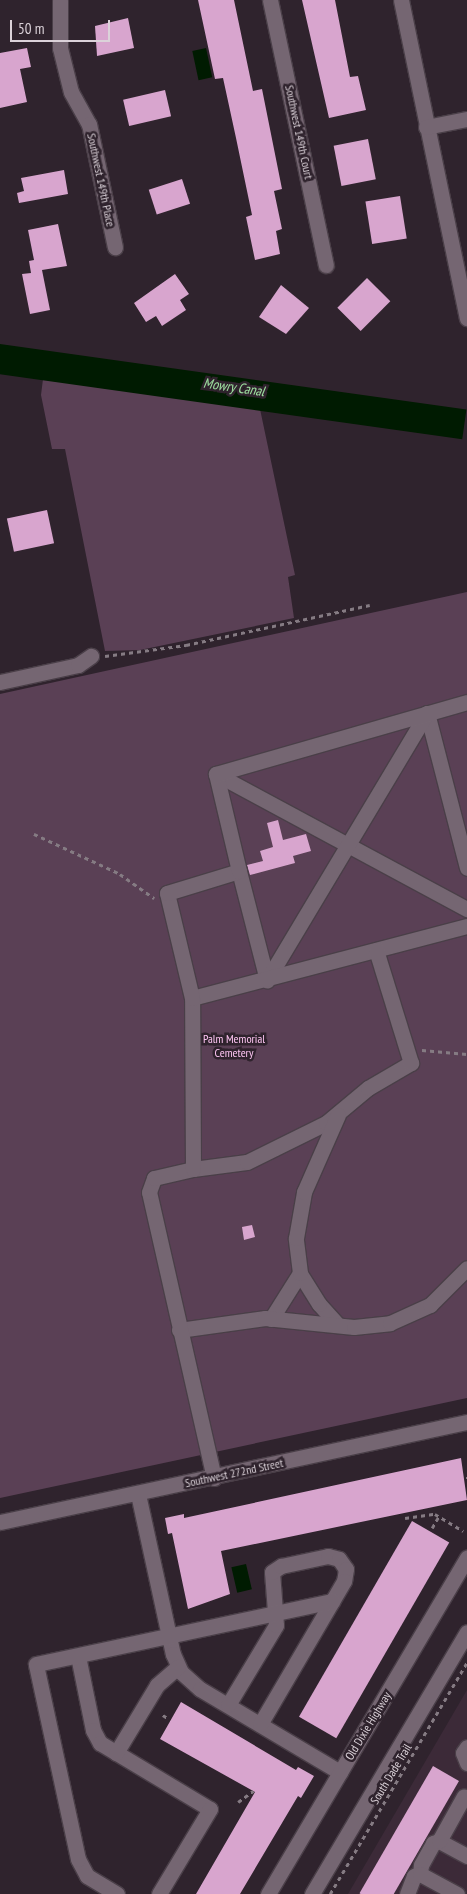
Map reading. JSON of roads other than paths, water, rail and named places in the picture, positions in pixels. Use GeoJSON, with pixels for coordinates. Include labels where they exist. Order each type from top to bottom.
{"type":"FeatureCollection","features":[{"type":"Feature","properties":{"kind":"street","name":"Southwest 149th Place"},"geometry":{"type":"LineString","coordinates":[[60,0],[60,48],[71,92],[89,124],[115,247]]}},
{"type":"Feature","properties":{"kind":"street","name":"Southwest 149th Court"},"geometry":{"type":"LineString","coordinates":[[270,0],[326,265]]}},
{"type":"Feature","properties":{"kind":"street"},"geometry":{"type":"LineString","coordinates":[[401,0],[467,318]]}},
{"type":"Feature","properties":{"kind":"street"},"geometry":{"type":"LineString","coordinates":[[426,127],[467,119]]}},
{"type":"Feature","properties":{"kind":"street"},"geometry":{"type":"LineString","coordinates":[[0,682],[78,665],[91,656]]}},
{"type":"Feature","properties":{"kind":"street"},"geometry":{"type":"LineString","coordinates":[[216,774],[467,702]]}},
{"type":"Feature","properties":{"kind":"street"},"geometry":{"type":"LineString","coordinates":[[267,980],[427,713]]}},
{"type":"Feature","properties":{"kind":"street"},"geometry":{"type":"LineString","coordinates":[[427,713],[467,868]]}},
{"type":"Feature","properties":{"kind":"street"},"geometry":{"type":"LineString","coordinates":[[216,774],[467,909]]}},
{"type":"Feature","properties":{"kind":"street"},"geometry":{"type":"LineString","coordinates":[[216,774],[267,980]]}},
{"type":"Feature","properties":{"kind":"street"},"geometry":{"type":"LineString","coordinates":[[193,1169],[192,998],[167,893],[239,872]]}},
{"type":"Feature","properties":{"kind":"street"},"geometry":{"type":"LineString","coordinates":[[192,998],[267,980],[467,926]]}},
{"type":"Feature","properties":{"kind":"street"},"geometry":{"type":"LineString","coordinates":[[214,1478],[149,1192],[154,1178],[193,1169],[247,1162],[326,1123],[368,1088],[411,1064],[376,950]]}},
{"type":"Feature","properties":{"kind":"street"},"geometry":{"type":"LineString","coordinates":[[338,1325],[319,1304],[300,1273],[296,1238],[304,1192],[340,1111]]}},
{"type":"Feature","properties":{"kind":"street"},"geometry":{"type":"LineString","coordinates":[[179,1330],[271,1318],[338,1325],[390,1323],[430,1305],[467,1268]]}},
{"type":"Feature","properties":{"kind":"street"},"geometry":{"type":"LineString","coordinates":[[271,1318],[300,1273]]}},
{"type":"Feature","properties":{"kind":"street","name":"Southwest 272nd Street"},"geometry":{"type":"LineString","coordinates":[[0,1522],[214,1478],[466,1422]]}},
{"type":"Feature","properties":{"kind":"street"},"geometry":{"type":"LineString","coordinates":[[138,1494],[169,1637],[178,1667],[190,1682],[340,1772]]}},
{"type":"Feature","properties":{"kind":"street"},"geometry":{"type":"LineString","coordinates":[[228,1706],[276,1625],[278,1613],[272,1572],[281,1566],[328,1556],[339,1559],[346,1569],[344,1581],[260,1724]]}},
{"type":"Feature","properties":{"kind":"street","name":"Old Dixie Highway"},"geometry":{"type":"LineString","coordinates":[[268,1894],[467,1558]]}},
{"type":"Feature","properties":{"kind":"street"},"geometry":{"type":"LineString","coordinates":[[117,1894],[87,1876],[78,1859],[36,1664],[332,1601]]}},
{"type":"Feature","properties":{"kind":"street"},"geometry":{"type":"LineString","coordinates":[[312,1894],[467,1632]]}},
{"type":"Feature","properties":{"kind":"street"},"geometry":{"type":"LineString","coordinates":[[78,1656],[95,1736],[116,1753],[210,1809],[159,1894]]}},
{"type":"Feature","properties":{"kind":"street"},"geometry":{"type":"LineString","coordinates":[[116,1753],[157,1685],[178,1667]]}},
{"type":"Feature","properties":{"kind":"street"},"geometry":{"type":"LineString","coordinates":[[467,1747],[463,1753],[467,1763]]}},
{"type":"Feature","properties":{"kind":"street"},"geometry":{"type":"LineString","coordinates":[[420,1874],[429,1850],[439,1841],[464,1796]]}},
{"type":"Feature","properties":{"kind":"street"},"geometry":{"type":"LineString","coordinates":[[439,1841],[467,1856]]}},
{"type":"Feature","properties":{"kind":"street"},"geometry":{"type":"LineString","coordinates":[[407,1894],[414,1876],[420,1874],[457,1894]]}},
{"type":"Feature","properties":{"kind":"water"},"geometry":{"type":"Polygon","coordinates":[[[206,48],[212,77],[199,80],[192,51],[206,48]]]}},
{"type":"Feature","properties":{"kind":"water","name":"Mowry Canal"},"geometry":{"type":"Polygon","coordinates":[[[0,344],[466,410],[462,439],[0,374],[0,344]]]}},
{"type":"Feature","properties":{"kind":"water"},"geometry":{"type":"Polygon","coordinates":[[[246,1564],[252,1589],[237,1593],[231,1567],[246,1564]]]}},
{"type":"Feature","properties":{"kind":"park label","name":"Palm Memorial Cemetery"},"geometry":{"type":"Point","coordinates":[234,1046]}}]}
